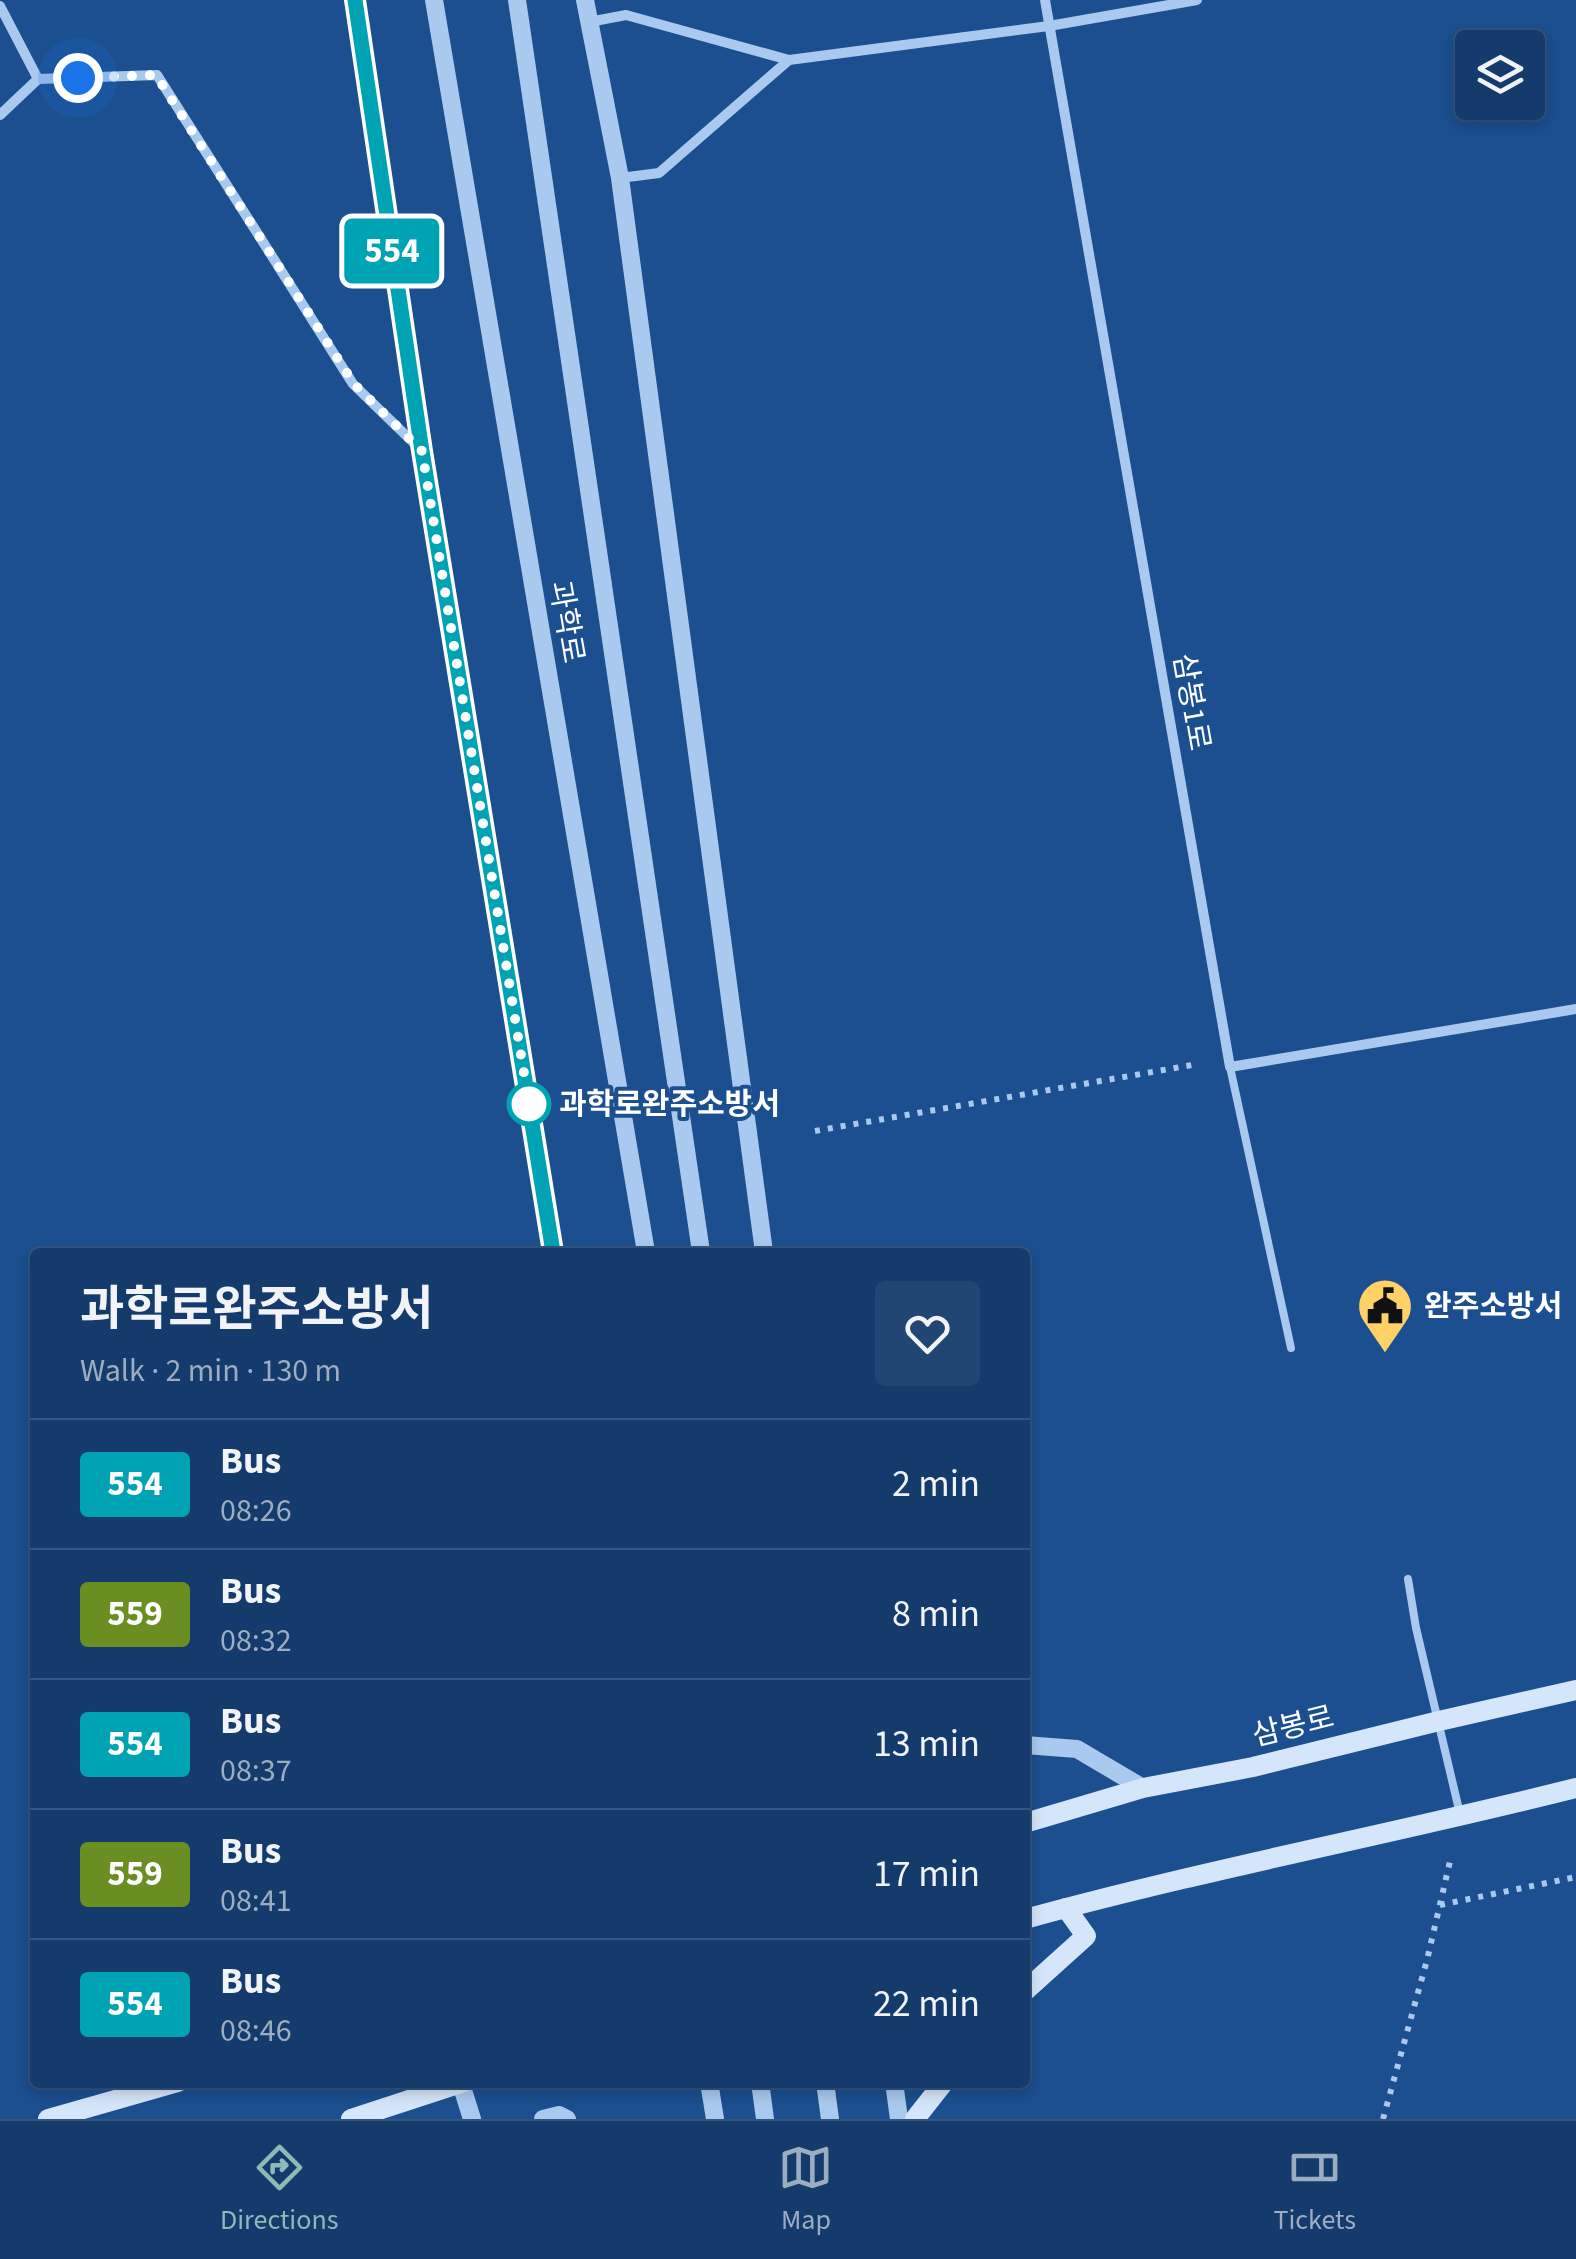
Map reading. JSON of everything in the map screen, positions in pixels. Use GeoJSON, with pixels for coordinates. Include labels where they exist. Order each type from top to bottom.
{"type":"FeatureCollection","features":[{"type":"Feature","properties":{"kind":"main road","name":"삼봉로"},"geometry":{"type":"LineString","coordinates":[[1030,1822],[1143,1788],[1253,1767],[1576,1690]]}},
{"type":"Feature","properties":{"kind":"main road"},"geometry":{"type":"LineString","coordinates":[[1030,1919],[1336,1842],[1576,1788]]}},
{"type":"Feature","properties":{"kind":"main road"},"geometry":{"type":"LineString","coordinates":[[1030,1986],[1086,1936],[1066,1908]]}},
{"type":"Feature","properties":{"kind":"main road"},"geometry":{"type":"LineString","coordinates":[[48,2119],[157,2088]]}},
{"type":"Feature","properties":{"kind":"main road"},"geometry":{"type":"LineString","coordinates":[[350,2119],[446,2088]]}},
{"type":"Feature","properties":{"kind":"main road"},"geometry":{"type":"LineString","coordinates":[[915,2119],[939,2088]]}},
{"type":"Feature","properties":{"kind":"street"},"geometry":{"type":"LineString","coordinates":[[354,0],[422,451],[553,1248]]}},
{"type":"Feature","properties":{"kind":"street","name":"과학로"},"geometry":{"type":"LineString","coordinates":[[434,0],[645,1248]]}},
{"type":"Feature","properties":{"kind":"street","name":"과학로"},"geometry":{"type":"LineString","coordinates":[[518,0],[700,1248]]}},
{"type":"Feature","properties":{"kind":"street"},"geometry":{"type":"LineString","coordinates":[[585,0],[620,178],[763,1248]]}},
{"type":"Feature","properties":{"kind":"street","name":"삼봉1로"},"geometry":{"type":"LineString","coordinates":[[1045,0],[1230,1067]]}},
{"type":"Feature","properties":{"kind":"street"},"geometry":{"type":"LineString","coordinates":[[589,22],[626,15],[790,60],[1049,26],[1197,0]]}},
{"type":"Feature","properties":{"kind":"street"},"geometry":{"type":"LineString","coordinates":[[0,6],[38,79]]}},
{"type":"Feature","properties":{"kind":"street"},"geometry":{"type":"LineString","coordinates":[[620,178],[659,173],[790,60]]}},
{"type":"Feature","properties":{"kind":"street"},"geometry":{"type":"LineString","coordinates":[[0,115],[38,79],[156,75],[354,384],[422,451]]}},
{"type":"Feature","properties":{"kind":"street"},"geometry":{"type":"LineString","coordinates":[[1230,1067],[1576,1010]]}},
{"type":"Feature","properties":{"kind":"street"},"geometry":{"type":"LineString","coordinates":[[1030,1745],[1077,1749],[1143,1788]]}},
{"type":"Feature","properties":{"kind":"street"},"geometry":{"type":"LineString","coordinates":[[463,2088],[472,2119]]}},
{"type":"Feature","properties":{"kind":"street"},"geometry":{"type":"LineString","coordinates":[[710,2088],[714,2119]]}},
{"type":"Feature","properties":{"kind":"street"},"geometry":{"type":"LineString","coordinates":[[761,2088],[765,2119]]}},
{"type":"Feature","properties":{"kind":"street"},"geometry":{"type":"LineString","coordinates":[[826,2088],[830,2119]]}},
{"type":"Feature","properties":{"kind":"street"},"geometry":{"type":"LineString","coordinates":[[895,2088],[899,2119]]}},
{"type":"Feature","properties":{"kind":"street"},"geometry":{"type":"LineString","coordinates":[[543,2119],[559,2115],[567,2119]]}},
{"type":"Feature","properties":{"kind":"lane"},"geometry":{"type":"LineString","coordinates":[[1230,1067],[1292,1348]]}},
{"type":"Feature","properties":{"kind":"lane"},"geometry":{"type":"LineString","coordinates":[[1408,1580],[1460,1817]]}},
{"type":"Feature","properties":{"kind":"path"},"geometry":{"type":"LineString","coordinates":[[815,1132],[1198,1064]]}},
{"type":"Feature","properties":{"kind":"path"},"geometry":{"type":"LineString","coordinates":[[1383,2119],[1427,1960],[1460,1817]]}},
{"type":"Feature","properties":{"kind":"path"},"geometry":{"type":"LineString","coordinates":[[1440,1905],[1576,1876]]}},
{"type":"Feature","properties":{"kind":"bus line","name":"554"},"geometry":{"type":"LineString","coordinates":[[355,0],[422,451],[552,1248]]}},
{"type":"Feature","properties":{"kind":"place","name":"과학로완주소방서"},"geometry":{"type":"Point","coordinates":[529,1104]}},
{"type":"Feature","properties":{"kind":"place","name":"완주소방서"},"geometry":{"type":"Point","coordinates":[1385,1355]}},
{"type":"Feature","properties":{"kind":"route"},"geometry":{"type":"LineString","coordinates":[[78,78],[156,75],[354,384],[422,451],[529,1104]]}}]}
